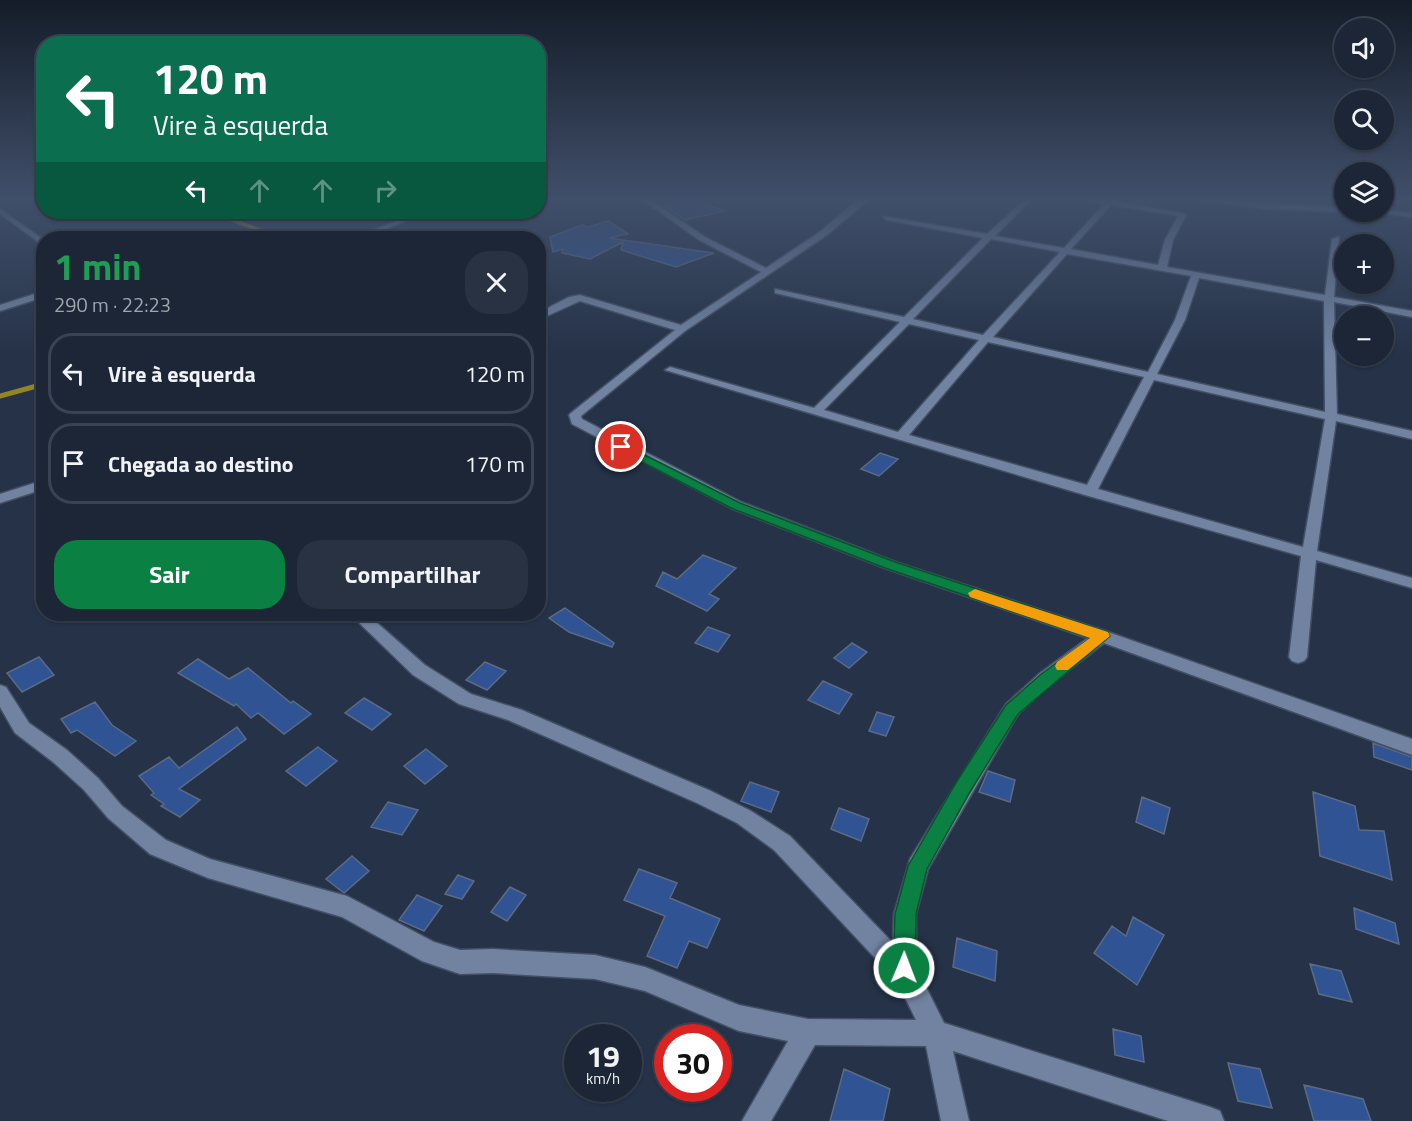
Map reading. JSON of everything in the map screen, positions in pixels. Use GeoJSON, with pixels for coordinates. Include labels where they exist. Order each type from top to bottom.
{"type":"FeatureCollection","features":[{"type":"Feature","properties":{"kind":"street"},"geometry":{"type":"LineString","coordinates":[[722,250],[766,271]]}},
{"type":"Feature","properties":{"kind":"street"},"geometry":{"type":"LineString","coordinates":[[798,250],[682,329],[575,415],[576,421],[736,505],[890,565],[1102,636],[1412,747]]}},
{"type":"Feature","properties":{"kind":"street"},"geometry":{"type":"LineString","coordinates":[[816,412],[975,250]]}},
{"type":"Feature","properties":{"kind":"street"},"geometry":{"type":"LineString","coordinates":[[902,435],[1064,250]]}},
{"type":"Feature","properties":{"kind":"street"},"geometry":{"type":"LineString","coordinates":[[1066,250],[1412,314]]}},
{"type":"Feature","properties":{"kind":"street"},"geometry":{"type":"LineString","coordinates":[[1162,268],[1166,250]]}},
{"type":"Feature","properties":{"kind":"street"},"geometry":{"type":"LineString","coordinates":[[1298,657],[1309,554],[1331,417],[1329,298],[1334,256]]}},
{"type":"Feature","properties":{"kind":"street"},"geometry":{"type":"LineString","coordinates":[[1090,492],[1149,375],[1180,320],[1196,275]]}},
{"type":"Feature","properties":{"kind":"street"},"geometry":{"type":"LineString","coordinates":[[778,291],[1412,435]]}},
{"type":"Feature","properties":{"kind":"street"},"geometry":{"type":"LineString","coordinates":[[0,308],[36,297]]}},
{"type":"Feature","properties":{"kind":"street"},"geometry":{"type":"LineString","coordinates":[[546,313],[572,299],[580,298],[682,329]]}},
{"type":"Feature","properties":{"kind":"street"},"geometry":{"type":"LineString","coordinates":[[670,370],[902,435],[1090,492],[1412,584]]}},
{"type":"Feature","properties":{"kind":"street"},"geometry":{"type":"LineString","coordinates":[[0,499],[36,487]]}},
{"type":"Feature","properties":{"kind":"street"},"geometry":{"type":"LineString","coordinates":[[366,621],[419,670],[465,699],[515,715],[704,797],[744,817],[782,843],[883,950],[904,968],[936,1034],[955,1121]]}},
{"type":"Feature","properties":{"kind":"street"},"geometry":{"type":"LineString","coordinates":[[904,968],[905,914],[918,866],[964,787],[1012,709],[1045,679],[1102,636]]}},
{"type":"Feature","properties":{"kind":"street"},"geometry":{"type":"LineString","coordinates":[[0,692],[22,728],[60,756],[91,784],[115,812],[158,847],[239,878],[347,907],[430,953],[460,962],[493,961],[595,967],[645,979],[739,1018],[808,1032],[936,1034],[1210,1121]]}},
{"type":"Feature","properties":{"kind":"street"},"geometry":{"type":"LineString","coordinates":[[756,1121],[808,1032]]}},
{"type":"Feature","properties":{"kind":"building"},"geometry":{"type":"Polygon","coordinates":[[[563,250],[607,250],[590,259],[562,253],[563,250]]]}},
{"type":"Feature","properties":{"kind":"building"},"geometry":{"type":"Polygon","coordinates":[[[622,250],[695,250],[714,253],[676,267],[622,250]]]}},
{"type":"Feature","properties":{"kind":"building"},"geometry":{"type":"Polygon","coordinates":[[[880,453],[898,459],[879,476],[861,469],[880,453]]]}},
{"type":"Feature","properties":{"kind":"building"},"geometry":{"type":"Polygon","coordinates":[[[703,555],[736,568],[709,594],[719,599],[707,611],[656,586],[663,572],[677,579],[703,555]]]}},
{"type":"Feature","properties":{"kind":"building"},"geometry":{"type":"Polygon","coordinates":[[[565,608],[614,643],[612,647],[569,632],[549,618],[565,608]]]}},
{"type":"Feature","properties":{"kind":"building"},"geometry":{"type":"Polygon","coordinates":[[[708,627],[730,635],[718,652],[695,643],[708,627]]]}},
{"type":"Feature","properties":{"kind":"building"},"geometry":{"type":"Polygon","coordinates":[[[852,643],[867,652],[849,668],[834,658],[852,643]]]}},
{"type":"Feature","properties":{"kind":"building"},"geometry":{"type":"Polygon","coordinates":[[[39,657],[54,675],[22,692],[7,673],[39,657]]]}},
{"type":"Feature","properties":{"kind":"building"},"geometry":{"type":"Polygon","coordinates":[[[198,659],[229,679],[248,668],[291,703],[293,701],[311,714],[284,734],[258,713],[251,718],[236,704],[234,706],[178,673],[198,659]]]}},
{"type":"Feature","properties":{"kind":"building"},"geometry":{"type":"Polygon","coordinates":[[[485,662],[506,671],[487,690],[466,680],[485,662]]]}},
{"type":"Feature","properties":{"kind":"building"},"geometry":{"type":"Polygon","coordinates":[[[823,681],[852,694],[839,714],[808,700],[823,681]]]}},
{"type":"Feature","properties":{"kind":"building"},"geometry":{"type":"Polygon","coordinates":[[[364,698],[391,714],[372,730],[345,713],[364,698]]]}},
{"type":"Feature","properties":{"kind":"building"},"geometry":{"type":"Polygon","coordinates":[[[95,702],[112,725],[136,741],[115,756],[77,730],[71,733],[61,719],[95,702]]]}},
{"type":"Feature","properties":{"kind":"building"},"geometry":{"type":"Polygon","coordinates":[[[877,712],[894,717],[886,736],[869,731],[877,712]]]}},
{"type":"Feature","properties":{"kind":"building"},"geometry":{"type":"Polygon","coordinates":[[[237,727],[246,739],[179,789],[200,800],[180,817],[161,806],[164,804],[151,795],[154,793],[139,776],[169,757],[179,768],[237,727]]]}},
{"type":"Feature","properties":{"kind":"building"},"geometry":{"type":"Polygon","coordinates":[[[1373,743],[1412,757],[1412,770],[1374,757],[1373,743]]]}},
{"type":"Feature","properties":{"kind":"building"},"geometry":{"type":"Polygon","coordinates":[[[318,747],[337,761],[306,786],[286,771],[318,747]]]}},
{"type":"Feature","properties":{"kind":"building"},"geometry":{"type":"Polygon","coordinates":[[[426,749],[447,766],[425,784],[404,766],[426,749]]]}},
{"type":"Feature","properties":{"kind":"building"},"geometry":{"type":"Polygon","coordinates":[[[988,771],[1015,780],[1010,802],[979,792],[988,771]]]}},
{"type":"Feature","properties":{"kind":"building"},"geometry":{"type":"Polygon","coordinates":[[[750,782],[779,792],[771,812],[741,801],[750,782]]]}},
{"type":"Feature","properties":{"kind":"building"},"geometry":{"type":"Polygon","coordinates":[[[1313,792],[1355,806],[1359,830],[1384,831],[1392,880],[1320,856],[1313,792]]]}},
{"type":"Feature","properties":{"kind":"building"},"geometry":{"type":"Polygon","coordinates":[[[1142,797],[1170,808],[1164,834],[1136,822],[1142,797]]]}},
{"type":"Feature","properties":{"kind":"building"},"geometry":{"type":"Polygon","coordinates":[[[388,802],[418,810],[402,835],[371,827],[388,802]]]}},
{"type":"Feature","properties":{"kind":"building"},"geometry":{"type":"Polygon","coordinates":[[[839,808],[869,819],[861,841],[831,829],[839,808]]]}},
{"type":"Feature","properties":{"kind":"building"},"geometry":{"type":"Polygon","coordinates":[[[352,856],[369,871],[344,893],[326,879],[352,856]]]}},
{"type":"Feature","properties":{"kind":"building"},"geometry":{"type":"Polygon","coordinates":[[[639,869],[677,883],[670,898],[720,919],[707,948],[689,941],[677,968],[647,956],[665,916],[624,900],[639,869]]]}},
{"type":"Feature","properties":{"kind":"building"},"geometry":{"type":"Polygon","coordinates":[[[458,875],[474,881],[462,899],[445,894],[458,875]]]}},
{"type":"Feature","properties":{"kind":"building"},"geometry":{"type":"Polygon","coordinates":[[[510,887],[526,895],[507,921],[491,912],[510,887]]]}},
{"type":"Feature","properties":{"kind":"building"},"geometry":{"type":"Polygon","coordinates":[[[417,895],[442,906],[424,931],[399,920],[417,895]]]}},
{"type":"Feature","properties":{"kind":"building"},"geometry":{"type":"Polygon","coordinates":[[[1354,908],[1395,923],[1399,944],[1356,929],[1354,908]]]}},
{"type":"Feature","properties":{"kind":"building"},"geometry":{"type":"Polygon","coordinates":[[[1133,917],[1164,935],[1137,985],[1094,953],[1112,926],[1126,936],[1133,917]]]}},
{"type":"Feature","properties":{"kind":"building"},"geometry":{"type":"Polygon","coordinates":[[[957,938],[997,951],[995,981],[953,967],[957,938]]]}},
{"type":"Feature","properties":{"kind":"building"},"geometry":{"type":"Polygon","coordinates":[[[1310,964],[1341,971],[1352,1002],[1319,994],[1310,964]]]}},
{"type":"Feature","properties":{"kind":"building"},"geometry":{"type":"Polygon","coordinates":[[[1113,1029],[1141,1036],[1144,1062],[1115,1055],[1113,1029]]]}},
{"type":"Feature","properties":{"kind":"building"},"geometry":{"type":"Polygon","coordinates":[[[1228,1063],[1260,1069],[1272,1108],[1238,1101],[1228,1063]]]}},
{"type":"Feature","properties":{"kind":"building"},"geometry":{"type":"Polygon","coordinates":[[[844,1069],[890,1089],[883,1121],[830,1121],[844,1069]]]}},
{"type":"Feature","properties":{"kind":"building"},"geometry":{"type":"Polygon","coordinates":[[[1304,1085],[1363,1099],[1371,1121],[1314,1121],[1304,1085]]]}},
{"type":"Feature","properties":{"kind":"waterway"},"geometry":{"type":"LineString","coordinates":[[0,396],[36,386]]}},
{"type":"Feature","properties":{"kind":"slow traffic"},"geometry":{"type":"LineString","coordinates":[[975,593],[1102,636],[1063,666]]}},
{"type":"Feature","properties":{"kind":"route"},"geometry":{"type":"LineString","coordinates":[[621,447],[736,505],[890,565],[1102,636],[1045,679],[1012,709],[964,787],[918,866],[905,914],[904,968]]}}]}
